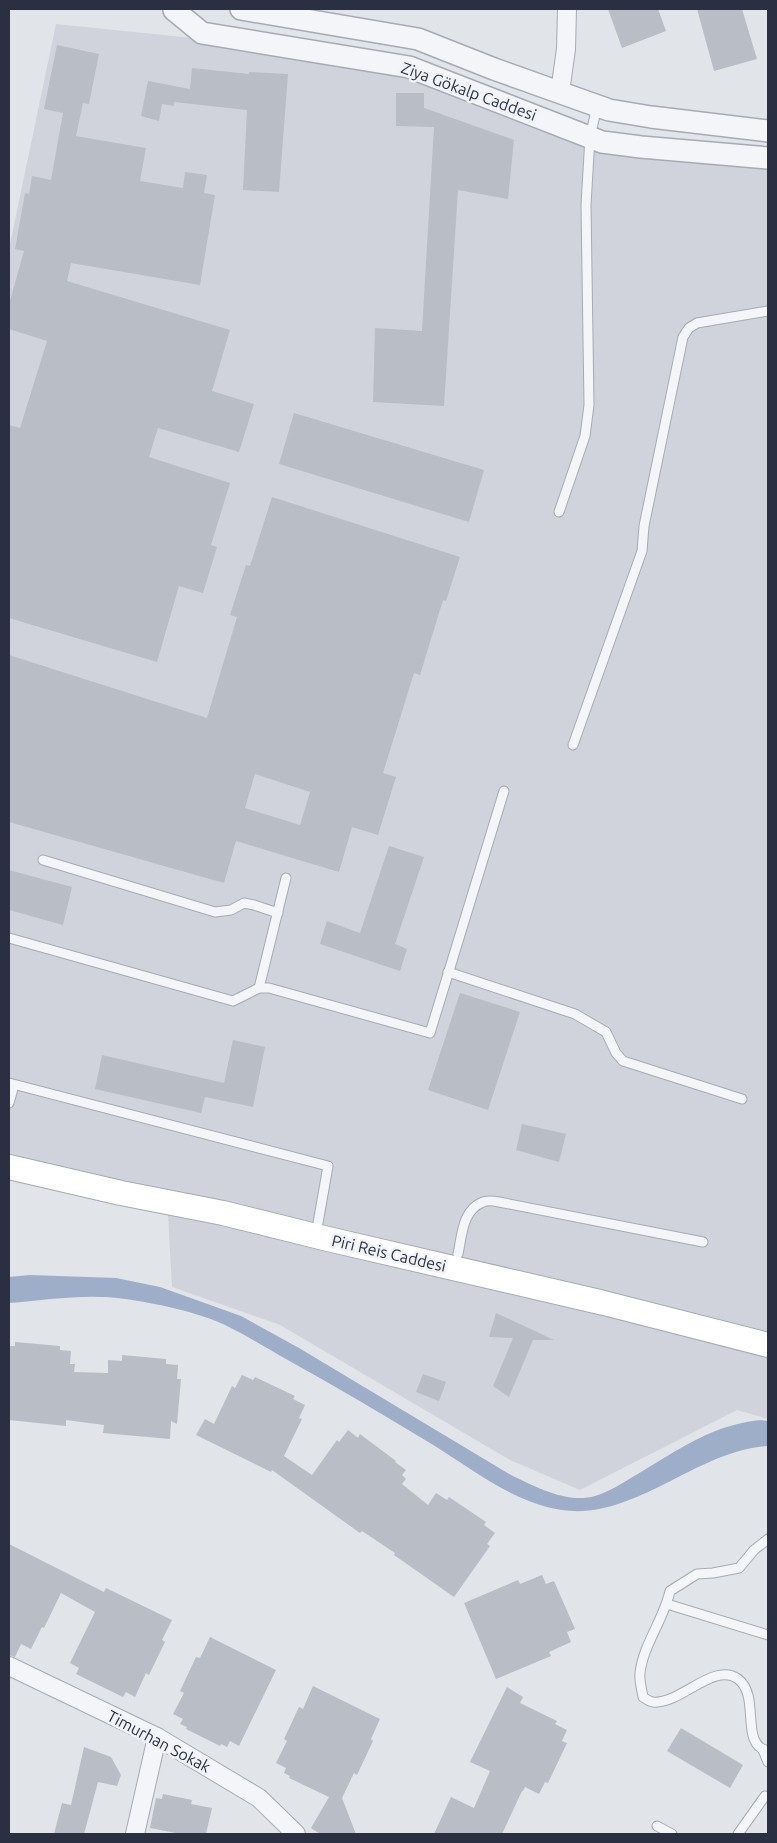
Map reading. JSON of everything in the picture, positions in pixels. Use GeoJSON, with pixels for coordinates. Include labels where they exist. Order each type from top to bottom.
{"type":"FeatureCollection","features":[{"type":"Feature","properties":{"kind":"main road","name":"Piri Reis Caddesi"},"geometry":{"type":"LineString","coordinates":[[9,1154],[458,1254],[768,1328]]}},
{"type":"Feature","properties":{"kind":"main road","name":"Piri Reis Caddesi"},"geometry":{"type":"LineString","coordinates":[[9,1167],[121,1193],[223,1213],[604,1303],[768,1345]]}},
{"type":"Feature","properties":{"kind":"street","name":"Ziya Gökalp Caddesi"},"geometry":{"type":"LineString","coordinates":[[171,9],[202,33],[409,66],[602,142],[768,158]]}},
{"type":"Feature","properties":{"kind":"street","name":"Ziya Gökalp Caddesi"},"geometry":{"type":"LineString","coordinates":[[241,9],[418,38],[609,110],[768,131]]}},
{"type":"Feature","properties":{"kind":"street"},"geometry":{"type":"LineString","coordinates":[[560,92],[566,49],[567,9]]}},
{"type":"Feature","properties":{"kind":"street","name":"Timurhan Sokak"},"geometry":{"type":"LineString","coordinates":[[9,1666],[157,1737],[259,1798],[296,1834]]}},
{"type":"Feature","properties":{"kind":"street"},"geometry":{"type":"LineString","coordinates":[[136,1834],[157,1737]]}},
{"type":"Feature","properties":{"kind":"lane"},"geometry":{"type":"LineString","coordinates":[[559,512],[585,436],[589,405],[586,206],[590,137],[597,106]]}},
{"type":"Feature","properties":{"kind":"lane"},"geometry":{"type":"LineString","coordinates":[[573,746],[642,551],[644,526],[683,337],[689,328],[697,323],[768,311]]}},
{"type":"Feature","properties":{"kind":"lane"},"geometry":{"type":"LineString","coordinates":[[9,938],[233,1001],[259,988],[269,988],[430,1033],[504,791]]}},
{"type":"Feature","properties":{"kind":"lane"},"geometry":{"type":"LineString","coordinates":[[43,860],[215,912],[232,910],[244,904],[254,904],[278,913]]}},
{"type":"Feature","properties":{"kind":"lane"},"geometry":{"type":"LineString","coordinates":[[259,988],[286,878]]}},
{"type":"Feature","properties":{"kind":"lane"},"geometry":{"type":"LineString","coordinates":[[448,972],[574,1014],[606,1032],[616,1053],[624,1061],[742,1099]]}},
{"type":"Feature","properties":{"kind":"lane"},"geometry":{"type":"LineString","coordinates":[[9,1103],[11,1084],[328,1166],[318,1222]]}},
{"type":"Feature","properties":{"kind":"lane"},"geometry":{"type":"LineString","coordinates":[[458,1254],[467,1216],[473,1208],[484,1201],[499,1202],[703,1242]]}},
{"type":"Feature","properties":{"kind":"lane"},"geometry":{"type":"LineString","coordinates":[[768,1539],[754,1550],[739,1568],[697,1574],[673,1587],[646,1652],[640,1674],[643,1697],[652,1702],[671,1700],[708,1678],[722,1675],[738,1678],[748,1690],[755,1743],[766,1751],[768,1762]]}},
{"type":"Feature","properties":{"kind":"lane"},"geometry":{"type":"LineString","coordinates":[[667,1604],[768,1635]]}},
{"type":"Feature","properties":{"kind":"lane"},"geometry":{"type":"LineString","coordinates":[[738,1834],[765,1796]]}},
{"type":"Feature","properties":{"kind":"lane"},"geometry":{"type":"LineString","coordinates":[[657,1826],[672,1834]]}},
{"type":"Feature","properties":{"kind":"shaded area"},"geometry":{"type":"Polygon","coordinates":[[[56,24],[408,60],[602,143],[768,159],[768,1419],[737,1410],[580,1490],[510,1460],[280,1325],[172,1287],[168,1215],[9,1178],[9,249],[56,24]]]}},
{"type":"Feature","properties":{"kind":"water"},"geometry":{"type":"Polygon","coordinates":[[[30,1275],[116,1278],[160,1287],[241,1316],[299,1348],[511,1475],[541,1489],[563,1496],[584,1498],[600,1494],[616,1487],[700,1438],[742,1423],[758,1420],[768,1421],[768,1446],[742,1450],[716,1459],[640,1496],[615,1505],[589,1511],[562,1510],[544,1506],[526,1500],[493,1483],[358,1400],[241,1333],[214,1320],[189,1312],[111,1297],[67,1298],[9,1303],[9,1277],[30,1275]]]}},
{"type":"Feature","properties":{"kind":"building"},"geometry":{"type":"Polygon","coordinates":[[[608,9],[658,9],[666,31],[622,48],[608,9]]]}},
{"type":"Feature","properties":{"kind":"building"},"geometry":{"type":"Polygon","coordinates":[[[697,9],[742,9],[757,59],[714,71],[697,9]]]}},
{"type":"Feature","properties":{"kind":"building"},"geometry":{"type":"Polygon","coordinates":[[[57,45],[99,54],[89,104],[83,103],[76,136],[146,148],[140,181],[183,188],[185,172],[207,175],[204,193],[215,195],[200,285],[71,263],[67,281],[230,330],[212,391],[254,404],[239,452],[158,428],[149,457],[230,483],[211,545],[217,547],[203,593],[179,586],[157,662],[9,618],[9,425],[20,428],[47,341],[9,329],[9,304],[24,251],[15,249],[25,193],[29,194],[32,176],[51,180],[63,113],[44,109],[57,45]]]}},
{"type":"Feature","properties":{"kind":"building"},"geometry":{"type":"Polygon","coordinates":[[[192,68],[249,74],[249,72],[288,74],[279,192],[243,190],[247,110],[174,102],[174,106],[162,104],[159,121],[141,116],[148,81],[190,89],[192,68]]]}},
{"type":"Feature","properties":{"kind":"building"},"geometry":{"type":"Polygon","coordinates":[[[396,93],[424,93],[424,108],[514,140],[508,199],[458,190],[444,406],[373,402],[375,328],[422,331],[434,127],[396,126],[396,93]]]}},
{"type":"Feature","properties":{"kind":"building"},"geometry":{"type":"Polygon","coordinates":[[[294,413],[484,470],[469,522],[279,464],[294,413]]]}},
{"type":"Feature","properties":{"kind":"building"},"geometry":{"type":"Polygon","coordinates":[[[272,497],[460,557],[446,601],[443,600],[420,675],[414,673],[383,773],[396,777],[378,835],[352,827],[339,872],[236,841],[224,883],[9,822],[9,655],[207,718],[237,617],[230,615],[246,565],[250,566],[272,497]],[[255,774],[245,808],[300,825],[310,792],[255,774]]]}},
{"type":"Feature","properties":{"kind":"building"},"geometry":{"type":"Polygon","coordinates":[[[389,846],[424,857],[395,944],[407,949],[400,971],[320,944],[327,921],[360,933],[389,846]]]}},
{"type":"Feature","properties":{"kind":"building"},"geometry":{"type":"Polygon","coordinates":[[[9,870],[72,887],[63,925],[9,910],[9,870]]]}},
{"type":"Feature","properties":{"kind":"building"},"geometry":{"type":"Polygon","coordinates":[[[460,993],[520,1012],[488,1110],[428,1090],[460,993]]]}},
{"type":"Feature","properties":{"kind":"building"},"geometry":{"type":"Polygon","coordinates":[[[233,1040],[265,1047],[253,1107],[205,1097],[201,1113],[95,1089],[102,1055],[224,1083],[233,1040]]]}},
{"type":"Feature","properties":{"kind":"building"},"geometry":{"type":"Polygon","coordinates":[[[522,1124],[566,1134],[559,1162],[516,1150],[522,1124]]]}},
{"type":"Feature","properties":{"kind":"building"},"geometry":{"type":"Polygon","coordinates":[[[496,1313],[554,1340],[533,1340],[509,1397],[493,1386],[513,1338],[489,1337],[496,1313]]]}},
{"type":"Feature","properties":{"kind":"building"},"geometry":{"type":"Polygon","coordinates":[[[15,1342],[60,1346],[60,1350],[71,1351],[70,1364],[75,1364],[74,1372],[108,1373],[108,1360],[122,1361],[122,1355],[166,1359],[166,1364],[178,1365],[177,1379],[181,1379],[177,1424],[171,1421],[170,1439],[103,1433],[104,1425],[66,1420],[66,1426],[9,1420],[9,1346],[15,1346],[15,1342]]]}},
{"type":"Feature","properties":{"kind":"building"},"geometry":{"type":"Polygon","coordinates":[[[423,1374],[446,1382],[439,1401],[416,1392],[423,1374]]]}},
{"type":"Feature","properties":{"kind":"building"},"geometry":{"type":"Polygon","coordinates":[[[242,1375],[253,1380],[255,1377],[295,1396],[293,1399],[305,1405],[299,1418],[302,1419],[284,1456],[312,1475],[337,1440],[339,1442],[348,1430],[358,1438],[360,1434],[406,1470],[402,1475],[406,1479],[402,1484],[428,1505],[436,1493],[447,1500],[449,1497],[486,1522],[484,1525],[495,1533],[487,1544],[490,1546],[454,1597],[394,1555],[395,1553],[362,1531],[360,1533],[272,1470],[271,1472],[196,1435],[205,1419],[214,1424],[232,1386],[235,1388],[242,1375]]]}},
{"type":"Feature","properties":{"kind":"building"},"geometry":{"type":"Polygon","coordinates":[[[9,1544],[104,1592],[106,1588],[172,1620],[162,1640],[165,1642],[149,1675],[146,1673],[135,1697],[126,1692],[123,1697],[76,1674],[79,1668],[70,1663],[95,1612],[61,1593],[44,1628],[42,1627],[31,1649],[21,1644],[15,1657],[9,1655],[9,1544]]]}},
{"type":"Feature","properties":{"kind":"building"},"geometry":{"type":"Polygon","coordinates":[[[542,1575],[546,1584],[554,1581],[575,1629],[567,1632],[571,1642],[549,1652],[551,1656],[496,1679],[464,1603],[518,1580],[520,1584],[542,1575]]]}},
{"type":"Feature","properties":{"kind":"building"},"geometry":{"type":"Polygon","coordinates":[[[210,1637],[276,1670],[239,1746],[230,1741],[227,1747],[221,1744],[220,1746],[186,1729],[187,1727],[180,1724],[183,1719],[173,1714],[184,1693],[180,1691],[196,1657],[200,1658],[210,1637]]]}},
{"type":"Feature","properties":{"kind":"building"},"geometry":{"type":"Polygon","coordinates":[[[313,1686],[380,1719],[371,1739],[373,1741],[357,1775],[354,1773],[342,1798],[356,1834],[320,1834],[311,1828],[329,1797],[289,1778],[290,1776],[284,1773],[286,1768],[276,1763],[287,1741],[284,1739],[299,1707],[303,1709],[313,1686]]]}},
{"type":"Feature","properties":{"kind":"building"},"geometry":{"type":"Polygon","coordinates":[[[507,1687],[523,1697],[520,1703],[557,1721],[555,1724],[567,1730],[562,1741],[567,1743],[548,1783],[545,1782],[539,1794],[525,1787],[502,1834],[434,1834],[451,1797],[474,1808],[490,1771],[470,1762],[507,1687]]]}},
{"type":"Feature","properties":{"kind":"building"},"geometry":{"type":"Polygon","coordinates":[[[681,1728],[743,1765],[730,1788],[667,1751],[681,1728]]]}},
{"type":"Feature","properties":{"kind":"building"},"geometry":{"type":"Polygon","coordinates":[[[84,1747],[111,1757],[121,1775],[117,1786],[98,1782],[84,1834],[54,1834],[62,1803],[71,1805],[84,1747]]]}},
{"type":"Feature","properties":{"kind":"building"},"geometry":{"type":"Polygon","coordinates":[[[163,1794],[192,1800],[191,1804],[212,1808],[206,1834],[181,1834],[150,1828],[156,1798],[162,1799],[163,1794]]]}}]}
